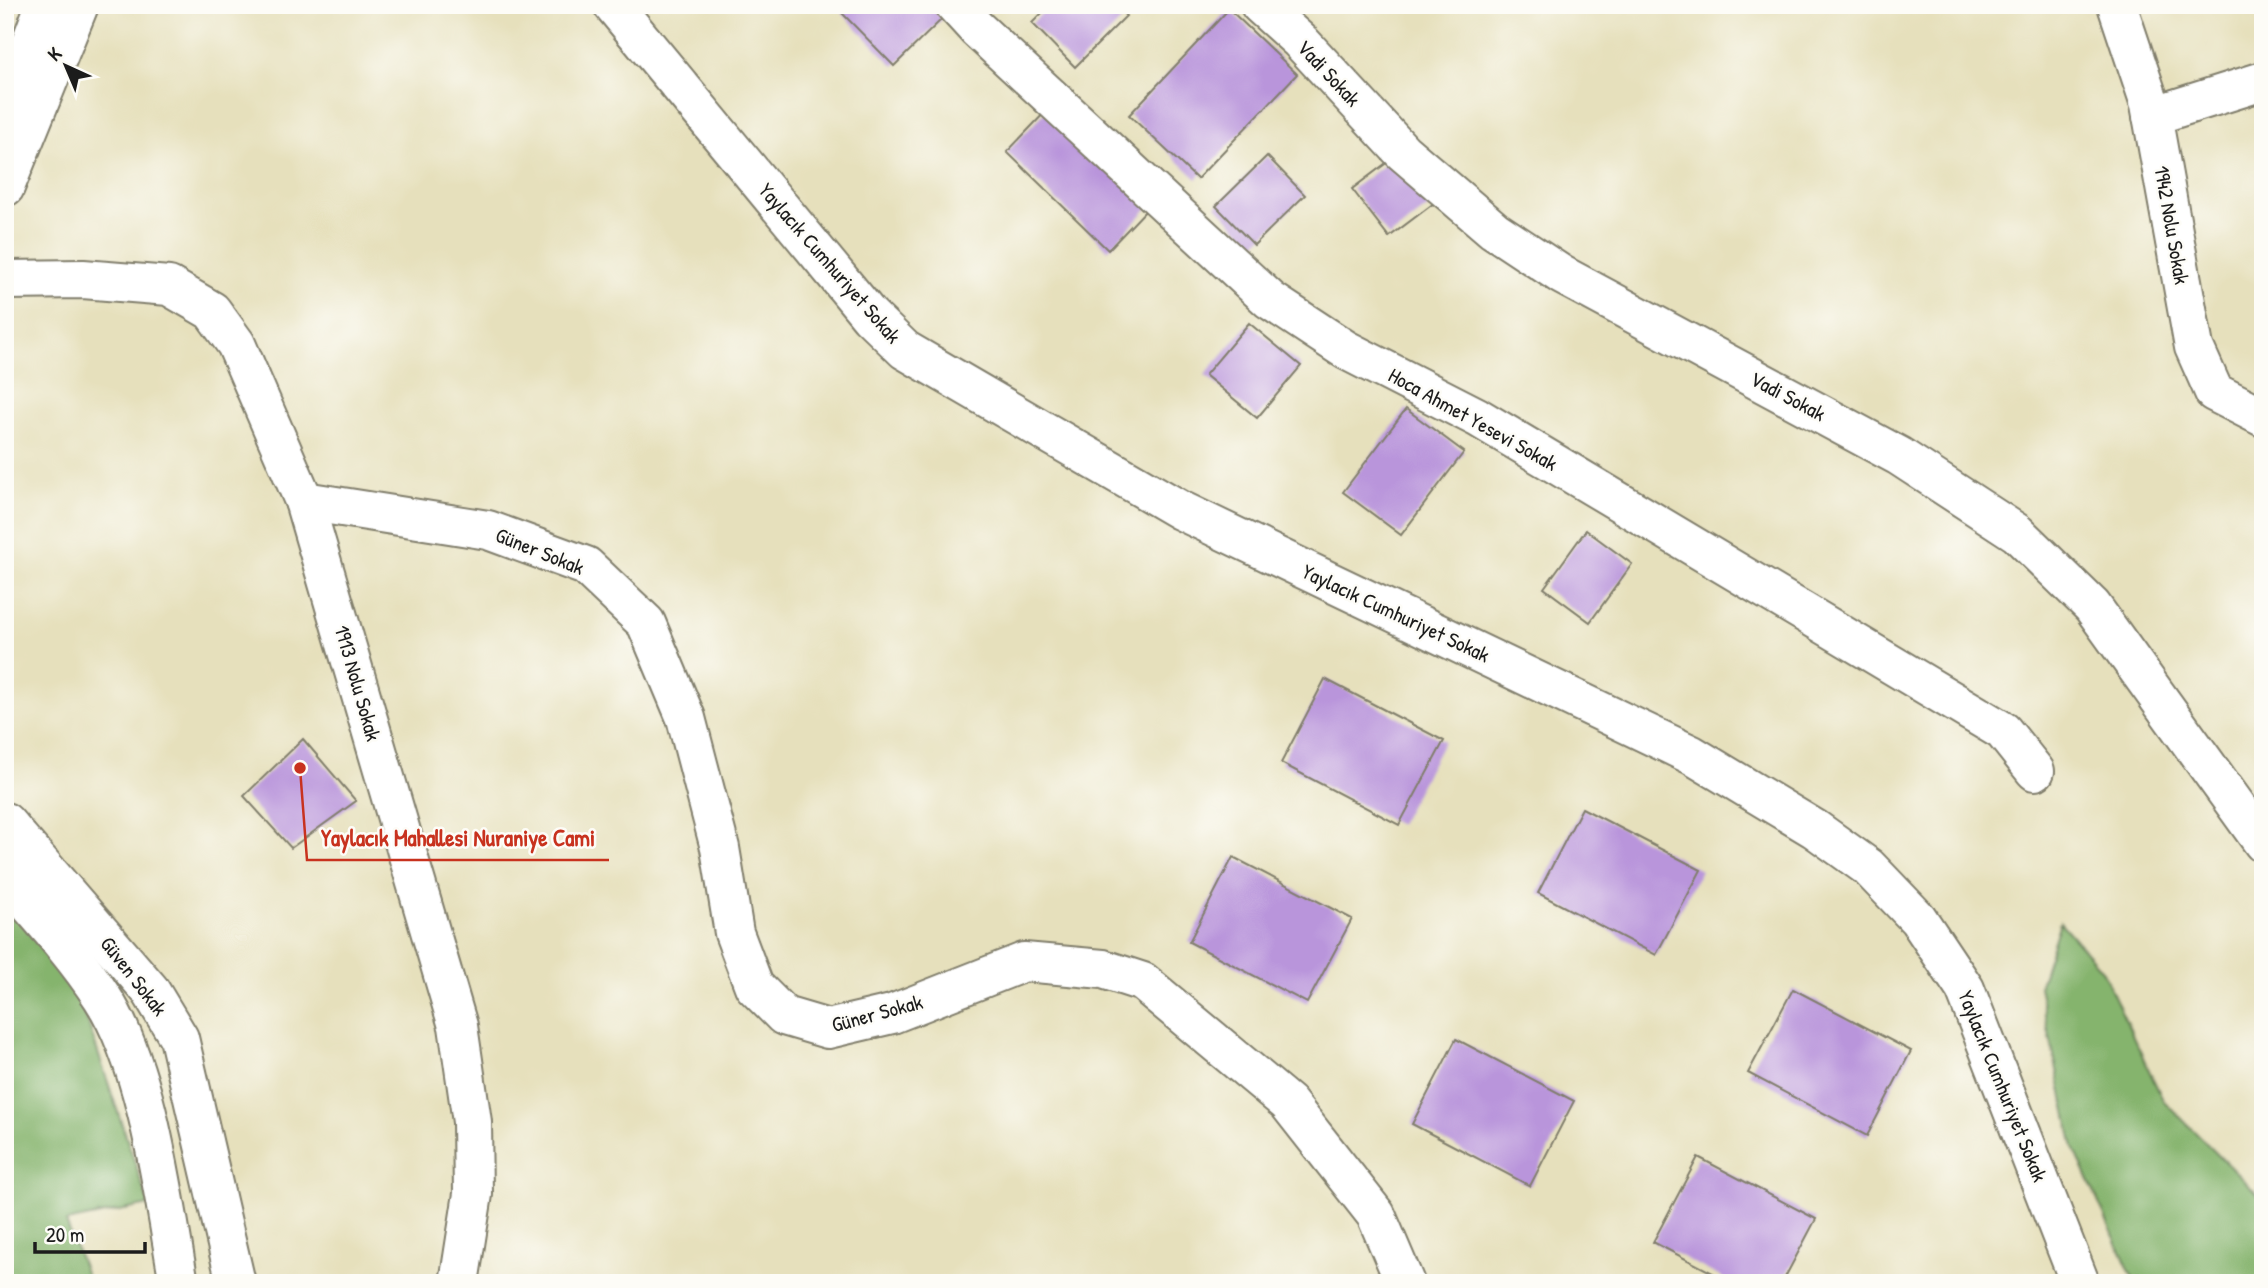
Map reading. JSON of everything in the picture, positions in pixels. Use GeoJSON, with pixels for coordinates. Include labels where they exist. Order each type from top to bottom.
{"type":"FeatureCollection","features":[{"type":"Feature","properties":{"kind":"street"},"geometry":{"type":"LineString","coordinates":[[5,112],[45,5]]}},
{"type":"Feature","properties":{"kind":"street"},"geometry":{"type":"LineString","coordinates":[[5,187],[79,5]]}},
{"type":"Feature","properties":{"kind":"street","name":"Yaylacık Cumhuriyet Sokak"},"geometry":{"type":"LineString","coordinates":[[613,5],[870,316],[905,350],[1180,510],[1692,755],[1815,829],[1868,867],[1918,919],[1965,989],[2080,1283]]}},
{"type":"Feature","properties":{"kind":"street","name":"Hoca Ahmet Yesevi Sokak"},"geometry":{"type":"LineString","coordinates":[[955,5],[977,29],[1270,300],[1346,350],[1476,417],[2003,731],[2035,771]]}},
{"type":"Feature","properties":{"kind":"street","name":"Vadi Sokak"},"geometry":{"type":"LineString","coordinates":[[1260,5],[1300,41],[1403,152],[1494,230],[1562,275],[1899,456],[2017,533],[2092,606],[2263,843]]}},
{"type":"Feature","properties":{"kind":"street","name":"1942 Nolu Sokak"},"geometry":{"type":"LineString","coordinates":[[2117,5],[2152,116],[2194,348],[2214,392],[2263,417]]}},
{"type":"Feature","properties":{"kind":"street"},"geometry":{"type":"LineString","coordinates":[[2152,116],[2263,81]]}},
{"type":"Feature","properties":{"kind":"street","name":"1913 Nolu Sokak"},"geometry":{"type":"LineString","coordinates":[[5,280],[83,279],[169,286],[212,311],[236,344],[304,501],[458,1026],[472,1122],[473,1170],[473,1194],[459,1283]]}},
{"type":"Feature","properties":{"kind":"street","name":"Güner Sokak"},"geometry":{"type":"LineString","coordinates":[[304,501],[488,530],[586,566],[646,623],[686,718],[720,848],[734,933],[754,986],[783,1016],[828,1029],[892,1014],[1024,962],[1103,969],[1143,982],[1288,1103],[1376,1215],[1405,1283]]}},
{"type":"Feature","properties":{"kind":"street","name":"Güven Sokak"},"geometry":{"type":"LineString","coordinates":[[5,822],[150,990],[179,1038],[236,1283]]}},
{"type":"Feature","properties":{"kind":"street","name":"Güven Sokak"},"geometry":{"type":"LineString","coordinates":[[5,877],[103,998],[131,1060],[156,1157],[179,1283]]}},
{"type":"Feature","properties":{"kind":"green space"},"geometry":{"type":"Polygon","coordinates":[[[5,888],[74,981],[149,1205],[66,1222],[89,1283],[5,1283],[5,888]]]}},
{"type":"Feature","properties":{"kind":"green space"},"geometry":{"type":"Polygon","coordinates":[[[2060,922],[2102,970],[2163,1100],[2263,1200],[2263,1283],[2135,1283],[2074,1148],[2039,987],[2060,922]]]}},
{"type":"Feature","properties":{"kind":"building"},"geometry":{"type":"Polygon","coordinates":[[[850,5],[929,5],[942,19],[894,66],[842,13],[850,5]]]}},
{"type":"Feature","properties":{"kind":"building"},"geometry":{"type":"Polygon","coordinates":[[[1050,5],[1115,5],[1126,16],[1075,67],[1032,23],[1050,5]]]}},
{"type":"Feature","properties":{"kind":"building"},"geometry":{"type":"Polygon","coordinates":[[[1229,9],[1297,74],[1197,179],[1129,115],[1229,9]]]}},
{"type":"Feature","properties":{"kind":"building"},"geometry":{"type":"Polygon","coordinates":[[[1049,108],[1150,206],[1108,250],[1007,152],[1049,108]]]}},
{"type":"Feature","properties":{"kind":"building"},"geometry":{"type":"Polygon","coordinates":[[[1401,152],[1438,200],[1389,237],[1352,189],[1401,152]]]}},
{"type":"Feature","properties":{"kind":"building"},"geometry":{"type":"Polygon","coordinates":[[[1267,156],[1305,195],[1254,245],[1216,206],[1267,156]]]}},
{"type":"Feature","properties":{"kind":"building"},"geometry":{"type":"Polygon","coordinates":[[[1249,323],[1301,366],[1257,418],[1205,375],[1249,323]]]}},
{"type":"Feature","properties":{"kind":"building"},"geometry":{"type":"Polygon","coordinates":[[[1406,409],[1464,452],[1401,535],[1343,492],[1406,409]]]}},
{"type":"Feature","properties":{"kind":"building"},"geometry":{"type":"Polygon","coordinates":[[[1586,530],[1632,564],[1590,622],[1544,588],[1586,530]]]}},
{"type":"Feature","properties":{"kind":"building"},"geometry":{"type":"Polygon","coordinates":[[[1325,679],[1444,741],[1399,825],[1281,763],[1325,679]]]}},
{"type":"Feature","properties":{"kind":"building"},"geometry":{"type":"Polygon","coordinates":[[[303,739],[356,801],[291,848],[244,796],[303,739]]]}},
{"type":"Feature","properties":{"kind":"building"},"geometry":{"type":"Polygon","coordinates":[[[1582,808],[1701,870],[1656,955],[1538,893],[1582,808]]]}},
{"type":"Feature","properties":{"kind":"building"},"geometry":{"type":"Polygon","coordinates":[[[1233,857],[1352,919],[1307,1003],[1189,942],[1233,857]]]}},
{"type":"Feature","properties":{"kind":"building"},"geometry":{"type":"Polygon","coordinates":[[[1793,989],[1911,1051],[1867,1136],[1748,1073],[1793,989]]]}},
{"type":"Feature","properties":{"kind":"building"},"geometry":{"type":"Polygon","coordinates":[[[1456,1039],[1574,1101],[1530,1186],[1412,1124],[1456,1039]]]}},
{"type":"Feature","properties":{"kind":"building"},"geometry":{"type":"Polygon","coordinates":[[[1698,1157],[1816,1219],[1782,1283],[1732,1283],[1653,1242],[1698,1157]]]}},
{"type":"Feature","properties":{"kind":"place","name":"Yaylacık Mahallesi Nuraniye Cami"},"geometry":{"type":"Point","coordinates":[300,768]}}]}
